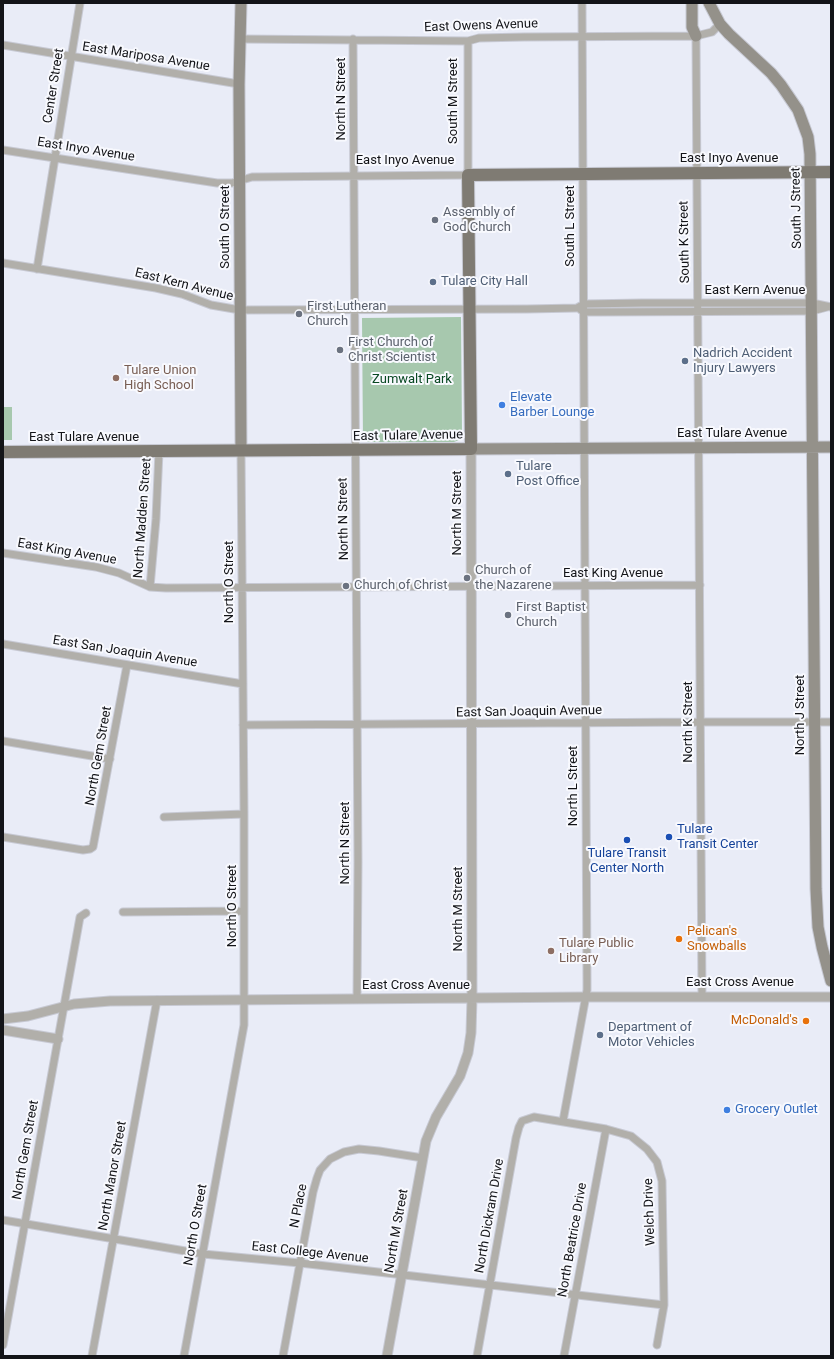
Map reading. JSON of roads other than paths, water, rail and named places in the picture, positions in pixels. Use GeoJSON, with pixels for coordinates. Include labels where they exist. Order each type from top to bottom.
{"type":"FeatureCollection","features":[{"type":"Feature","properties":{"kind":"main road","name":"South O Street"},"geometry":{"type":"LineString","coordinates":[[241,3],[239,39],[241,450]]}},
{"type":"Feature","properties":{"kind":"main road"},"geometry":{"type":"LineString","coordinates":[[692,3],[692,27],[696,36]]}},
{"type":"Feature","properties":{"kind":"main road","name":"South J Street"},"geometry":{"type":"LineString","coordinates":[[709,3],[720,24],[737,43],[771,73],[782,85],[798,110],[808,137],[811,172],[813,447]]}},
{"type":"Feature","properties":{"kind":"main road","name":"East Inyo Avenue"},"geometry":{"type":"LineString","coordinates":[[468,175],[831,172]]}},
{"type":"Feature","properties":{"kind":"main road","name":"South M Street"},"geometry":{"type":"LineString","coordinates":[[468,175],[471,449]]}},
{"type":"Feature","properties":{"kind":"main road","name":"North J Street"},"geometry":{"type":"LineString","coordinates":[[813,447],[816,904],[822,947],[831,981]]}},
{"type":"Feature","properties":{"kind":"main road","name":"East Tulare Avenue"},"geometry":{"type":"LineString","coordinates":[[3,452],[831,447]]}},
{"type":"Feature","properties":{"kind":"street","name":"Center Street"},"geometry":{"type":"LineString","coordinates":[[37,269],[70,56],[80,3]]}},
{"type":"Feature","properties":{"kind":"street","name":"South L Street"},"geometry":{"type":"LineString","coordinates":[[582,3],[582,308],[584,449]]}},
{"type":"Feature","properties":{"kind":"street","name":"East Owens Avenue"},"geometry":{"type":"LineString","coordinates":[[239,39],[468,41],[479,38],[696,36],[712,32],[720,24]]}},
{"type":"Feature","properties":{"kind":"street","name":"South K Street"},"geometry":{"type":"LineString","coordinates":[[696,36],[698,448]]}},
{"type":"Feature","properties":{"kind":"street","name":"North N Street"},"geometry":{"type":"LineString","coordinates":[[353,39],[358,999]]}},
{"type":"Feature","properties":{"kind":"street","name":"South M Street"},"geometry":{"type":"LineString","coordinates":[[468,41],[468,175]]}},
{"type":"Feature","properties":{"kind":"street","name":"East Mariposa Avenue"},"geometry":{"type":"LineString","coordinates":[[3,45],[239,84]]}},
{"type":"Feature","properties":{"kind":"street","name":"East Inyo Avenue"},"geometry":{"type":"LineString","coordinates":[[3,150],[211,183],[232,182],[252,176],[468,175]]}},
{"type":"Feature","properties":{"kind":"street","name":"East Kern Avenue"},"geometry":{"type":"LineString","coordinates":[[3,263],[169,290],[211,305],[240,310],[829,307]]}},
{"type":"Feature","properties":{"kind":"street","name":"North K Street"},"geometry":{"type":"LineString","coordinates":[[698,448],[702,996]]}},
{"type":"Feature","properties":{"kind":"street","name":"North M Street"},"geometry":{"type":"LineString","coordinates":[[387,1356],[426,1141],[433,1123],[456,1086],[470,1045],[472,998],[471,449]]}},
{"type":"Feature","properties":{"kind":"street","name":"North L Street"},"geometry":{"type":"LineString","coordinates":[[563,1121],[588,980],[584,449]]}},
{"type":"Feature","properties":{"kind":"street","name":"North O Street"},"geometry":{"type":"LineString","coordinates":[[184,1356],[242,1039],[245,999],[241,450]]}},
{"type":"Feature","properties":{"kind":"street","name":"North Madden Street"},"geometry":{"type":"LineString","coordinates":[[150,586],[156,519],[159,451]]}},
{"type":"Feature","properties":{"kind":"street","name":"East King Avenue"},"geometry":{"type":"LineString","coordinates":[[3,553],[96,567],[150,586],[166,588],[700,585]]}},
{"type":"Feature","properties":{"kind":"street","name":"East San Joaquin Avenue"},"geometry":{"type":"LineString","coordinates":[[3,644],[243,684]]}},
{"type":"Feature","properties":{"kind":"street","name":"North Gem Street"},"geometry":{"type":"LineString","coordinates":[[3,837],[83,850],[90,849],[95,844],[127,665]]}},
{"type":"Feature","properties":{"kind":"street","name":"East San Joaquin Avenue"},"geometry":{"type":"LineString","coordinates":[[243,725],[831,722]]}},
{"type":"Feature","properties":{"kind":"street"},"geometry":{"type":"LineString","coordinates":[[3,741],[110,759]]}},
{"type":"Feature","properties":{"kind":"street"},"geometry":{"type":"LineString","coordinates":[[164,817],[244,814]]}},
{"type":"Feature","properties":{"kind":"street"},"geometry":{"type":"LineString","coordinates":[[123,912],[244,911]]}},
{"type":"Feature","properties":{"kind":"street","name":"North Gem Street"},"geometry":{"type":"LineString","coordinates":[[3,1345],[80,917],[86,913]]}},
{"type":"Feature","properties":{"kind":"street","name":"East Cross Avenue"},"geometry":{"type":"LineString","coordinates":[[3,1020],[28,1016],[64,1006],[101,1001],[702,996],[831,997]]}},
{"type":"Feature","properties":{"kind":"street","name":"North Manor Street"},"geometry":{"type":"LineString","coordinates":[[92,1356],[157,1000]]}},
{"type":"Feature","properties":{"kind":"street"},"geometry":{"type":"LineString","coordinates":[[3,1030],[58,1039]]}},
{"type":"Feature","properties":{"kind":"street","name":"North Dickram Drive"},"geometry":{"type":"LineString","coordinates":[[477,1356],[519,1127],[522,1121],[534,1118],[563,1121]]}},
{"type":"Feature","properties":{"kind":"street","name":"Welch Drive"},"geometry":{"type":"LineString","coordinates":[[563,1121],[606,1129],[631,1136],[648,1148],[657,1162],[662,1181],[664,1305],[657,1345]]}},
{"type":"Feature","properties":{"kind":"street","name":"North Beatrice Drive"},"geometry":{"type":"LineString","coordinates":[[564,1356],[606,1129]]}},
{"type":"Feature","properties":{"kind":"street","name":"N Place"},"geometry":{"type":"LineString","coordinates":[[283,1356],[300,1263],[317,1178],[320,1170],[330,1159],[344,1152],[359,1149],[423,1158]]}},
{"type":"Feature","properties":{"kind":"street","name":"East College Avenue"},"geometry":{"type":"LineString","coordinates":[[3,1220],[203,1254],[300,1263],[664,1305]]}},
{"type":"Feature","properties":{"kind":"place","name":"Assembly of God Church"},"geometry":{"type":"Point","coordinates":[435,220]}},
{"type":"Feature","properties":{"kind":"place","name":"Tulare City Hall"},"geometry":{"type":"Point","coordinates":[433,282]}},
{"type":"Feature","properties":{"kind":"place","name":"First Lutheran Church"},"geometry":{"type":"Point","coordinates":[299,314]}},
{"type":"Feature","properties":{"kind":"place","name":"First Church of Christ Scientist"},"geometry":{"type":"Point","coordinates":[340,350]}},
{"type":"Feature","properties":{"kind":"place","name":"Nadrich Accident Injury Lawyers"},"geometry":{"type":"Point","coordinates":[685,361]}},
{"type":"Feature","properties":{"kind":"place","name":"Tulare Union High School"},"geometry":{"type":"Point","coordinates":[116,378]}},
{"type":"Feature","properties":{"kind":"place","name":"Elevate Barber Lounge"},"geometry":{"type":"Point","coordinates":[502,405]}},
{"type":"Feature","properties":{"kind":"place","name":"Tulare Post Office"},"geometry":{"type":"Point","coordinates":[508,474]}},
{"type":"Feature","properties":{"kind":"place","name":"Church of the Nazarene"},"geometry":{"type":"Point","coordinates":[467,578]}},
{"type":"Feature","properties":{"kind":"place","name":"Church of Christ"},"geometry":{"type":"Point","coordinates":[346,586]}},
{"type":"Feature","properties":{"kind":"place","name":"First Baptist Church"},"geometry":{"type":"Point","coordinates":[508,615]}},
{"type":"Feature","properties":{"kind":"place","name":"Tulare Transit Center"},"geometry":{"type":"Point","coordinates":[669,837]}},
{"type":"Feature","properties":{"kind":"place","name":"Tulare Transit Center North"},"geometry":{"type":"Point","coordinates":[627,840]}},
{"type":"Feature","properties":{"kind":"place","name":"Pelican's Snowballs"},"geometry":{"type":"Point","coordinates":[679,939]}},
{"type":"Feature","properties":{"kind":"place","name":"Tulare Public Library"},"geometry":{"type":"Point","coordinates":[551,951]}},
{"type":"Feature","properties":{"kind":"place","name":"McDonald's"},"geometry":{"type":"Point","coordinates":[806,1021]}},
{"type":"Feature","properties":{"kind":"place","name":"Department of Motor Vehicles"},"geometry":{"type":"Point","coordinates":[600,1035]}},
{"type":"Feature","properties":{"kind":"place","name":"Grocery Outlet"},"geometry":{"type":"Point","coordinates":[727,1110]}},
{"type":"Feature","properties":{"kind":"park label","name":"Zumwalt Park"},"geometry":{"type":"Point","coordinates":[412,380]}}]}
